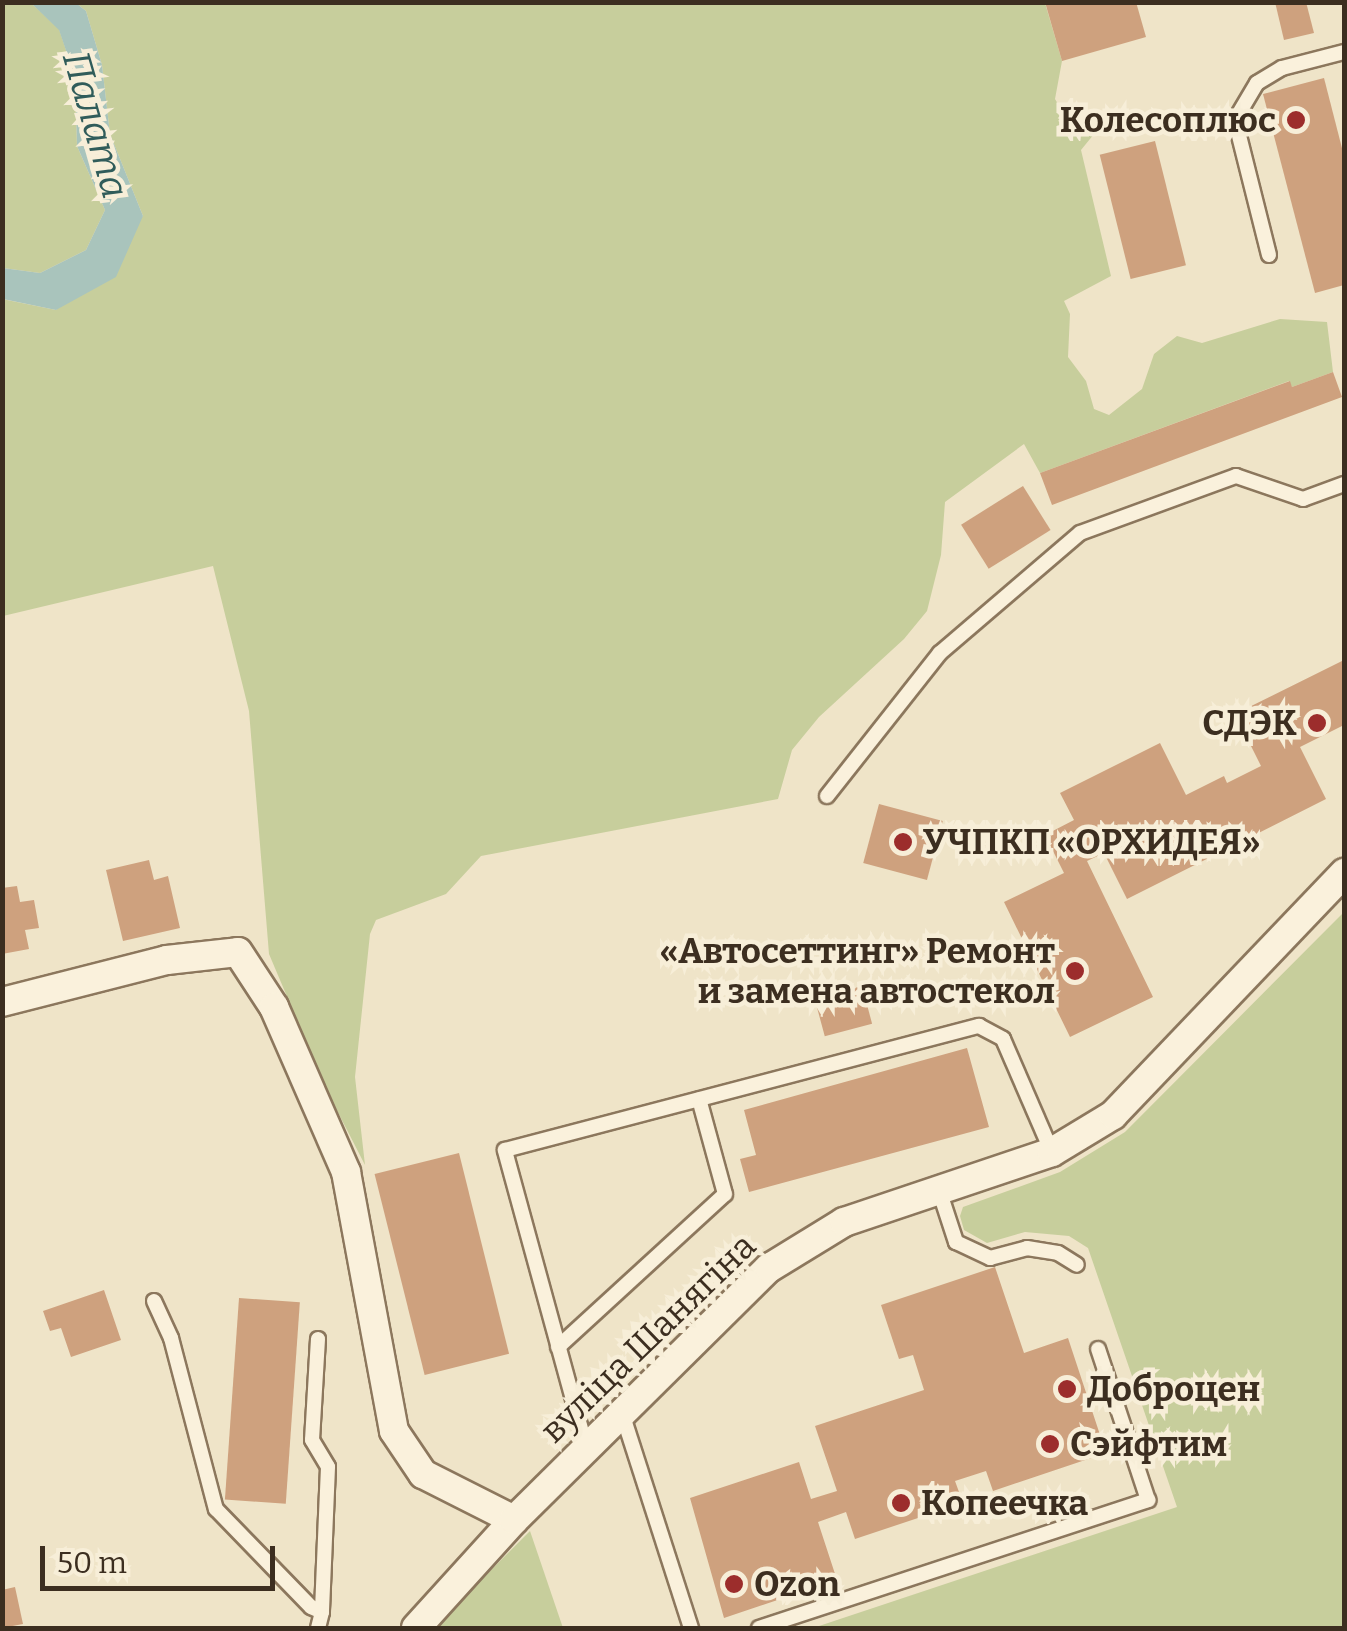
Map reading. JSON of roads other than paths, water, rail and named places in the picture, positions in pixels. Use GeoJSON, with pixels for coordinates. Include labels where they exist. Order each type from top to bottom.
{"type":"FeatureCollection","features":[{"type":"Feature","properties":{"kind":"street","name":"вуліца Шанягіна"},"geometry":{"type":"LineString","coordinates":[[416,1628],[514,1520],[769,1268],[844,1222],[1052,1152],[1113,1115],[1344,873]]}},
{"type":"Feature","properties":{"kind":"street"},"geometry":{"type":"LineString","coordinates":[[2,1002],[167,960],[238,952],[274,1007],[346,1172],[394,1431],[423,1474],[514,1520]]}},
{"type":"Feature","properties":{"kind":"lane"},"geometry":{"type":"LineString","coordinates":[[1269,256],[1235,120],[1257,83],[1282,68],[1344,52]]}},
{"type":"Feature","properties":{"kind":"lane"},"geometry":{"type":"LineString","coordinates":[[827,796],[940,652],[1080,533],[1236,476],[1303,499],[1344,484]]}},
{"type":"Feature","properties":{"kind":"lane"},"geometry":{"type":"LineString","coordinates":[[587,1448],[504,1150],[979,1026],[1002,1039],[1052,1152]]}},
{"type":"Feature","properties":{"kind":"lane"},"geometry":{"type":"LineString","coordinates":[[558,1347],[724,1194],[699,1099]]}},
{"type":"Feature","properties":{"kind":"lane"},"geometry":{"type":"LineString","coordinates":[[939,1190],[956,1242],[990,1258],[1027,1248],[1058,1252],[1077,1264]]}},
{"type":"Feature","properties":{"kind":"lane"},"geometry":{"type":"LineString","coordinates":[[154,1301],[172,1338],[216,1510],[311,1607],[322,1612]]}},
{"type":"Feature","properties":{"kind":"lane"},"geometry":{"type":"LineString","coordinates":[[318,1339],[312,1440],[328,1467],[322,1612],[318,1628]]}},
{"type":"Feature","properties":{"kind":"lane"},"geometry":{"type":"LineString","coordinates":[[759,1628],[1148,1500],[1098,1349]]}},
{"type":"Feature","properties":{"kind":"lane"},"geometry":{"type":"LineString","coordinates":[[622,1413],[691,1628]]}},
{"type":"Feature","properties":{"kind":"water","name":"Палата"},"geometry":{"type":"Polygon","coordinates":[[[31,3],[76,3],[86,11],[102,65],[110,134],[143,216],[116,277],[56,310],[3,299],[3,268],[40,273],[86,250],[105,210],[77,146],[75,77],[59,30],[31,3]]]}},
{"type":"Feature","properties":{"kind":"place","name":"Колесоплюс"},"geometry":{"type":"Point","coordinates":[1296,120]}},
{"type":"Feature","properties":{"kind":"place","name":"СДЭК"},"geometry":{"type":"Point","coordinates":[1317,723]}},
{"type":"Feature","properties":{"kind":"place","name":"УЧПКП «ОРХИДЕЯ»"},"geometry":{"type":"Point","coordinates":[903,842]}},
{"type":"Feature","properties":{"kind":"place","name":"«Автосеттинг» Ремонт и замена автостекол"},"geometry":{"type":"Point","coordinates":[1075,971]}},
{"type":"Feature","properties":{"kind":"place","name":"Доброцен"},"geometry":{"type":"Point","coordinates":[1067,1389]}},
{"type":"Feature","properties":{"kind":"place","name":"Сэйфтим"},"geometry":{"type":"Point","coordinates":[1050,1444]}},
{"type":"Feature","properties":{"kind":"place","name":"Копеечка"},"geometry":{"type":"Point","coordinates":[901,1503]}},
{"type":"Feature","properties":{"kind":"place","name":"Ozon"},"geometry":{"type":"Point","coordinates":[734,1584]}}]}
